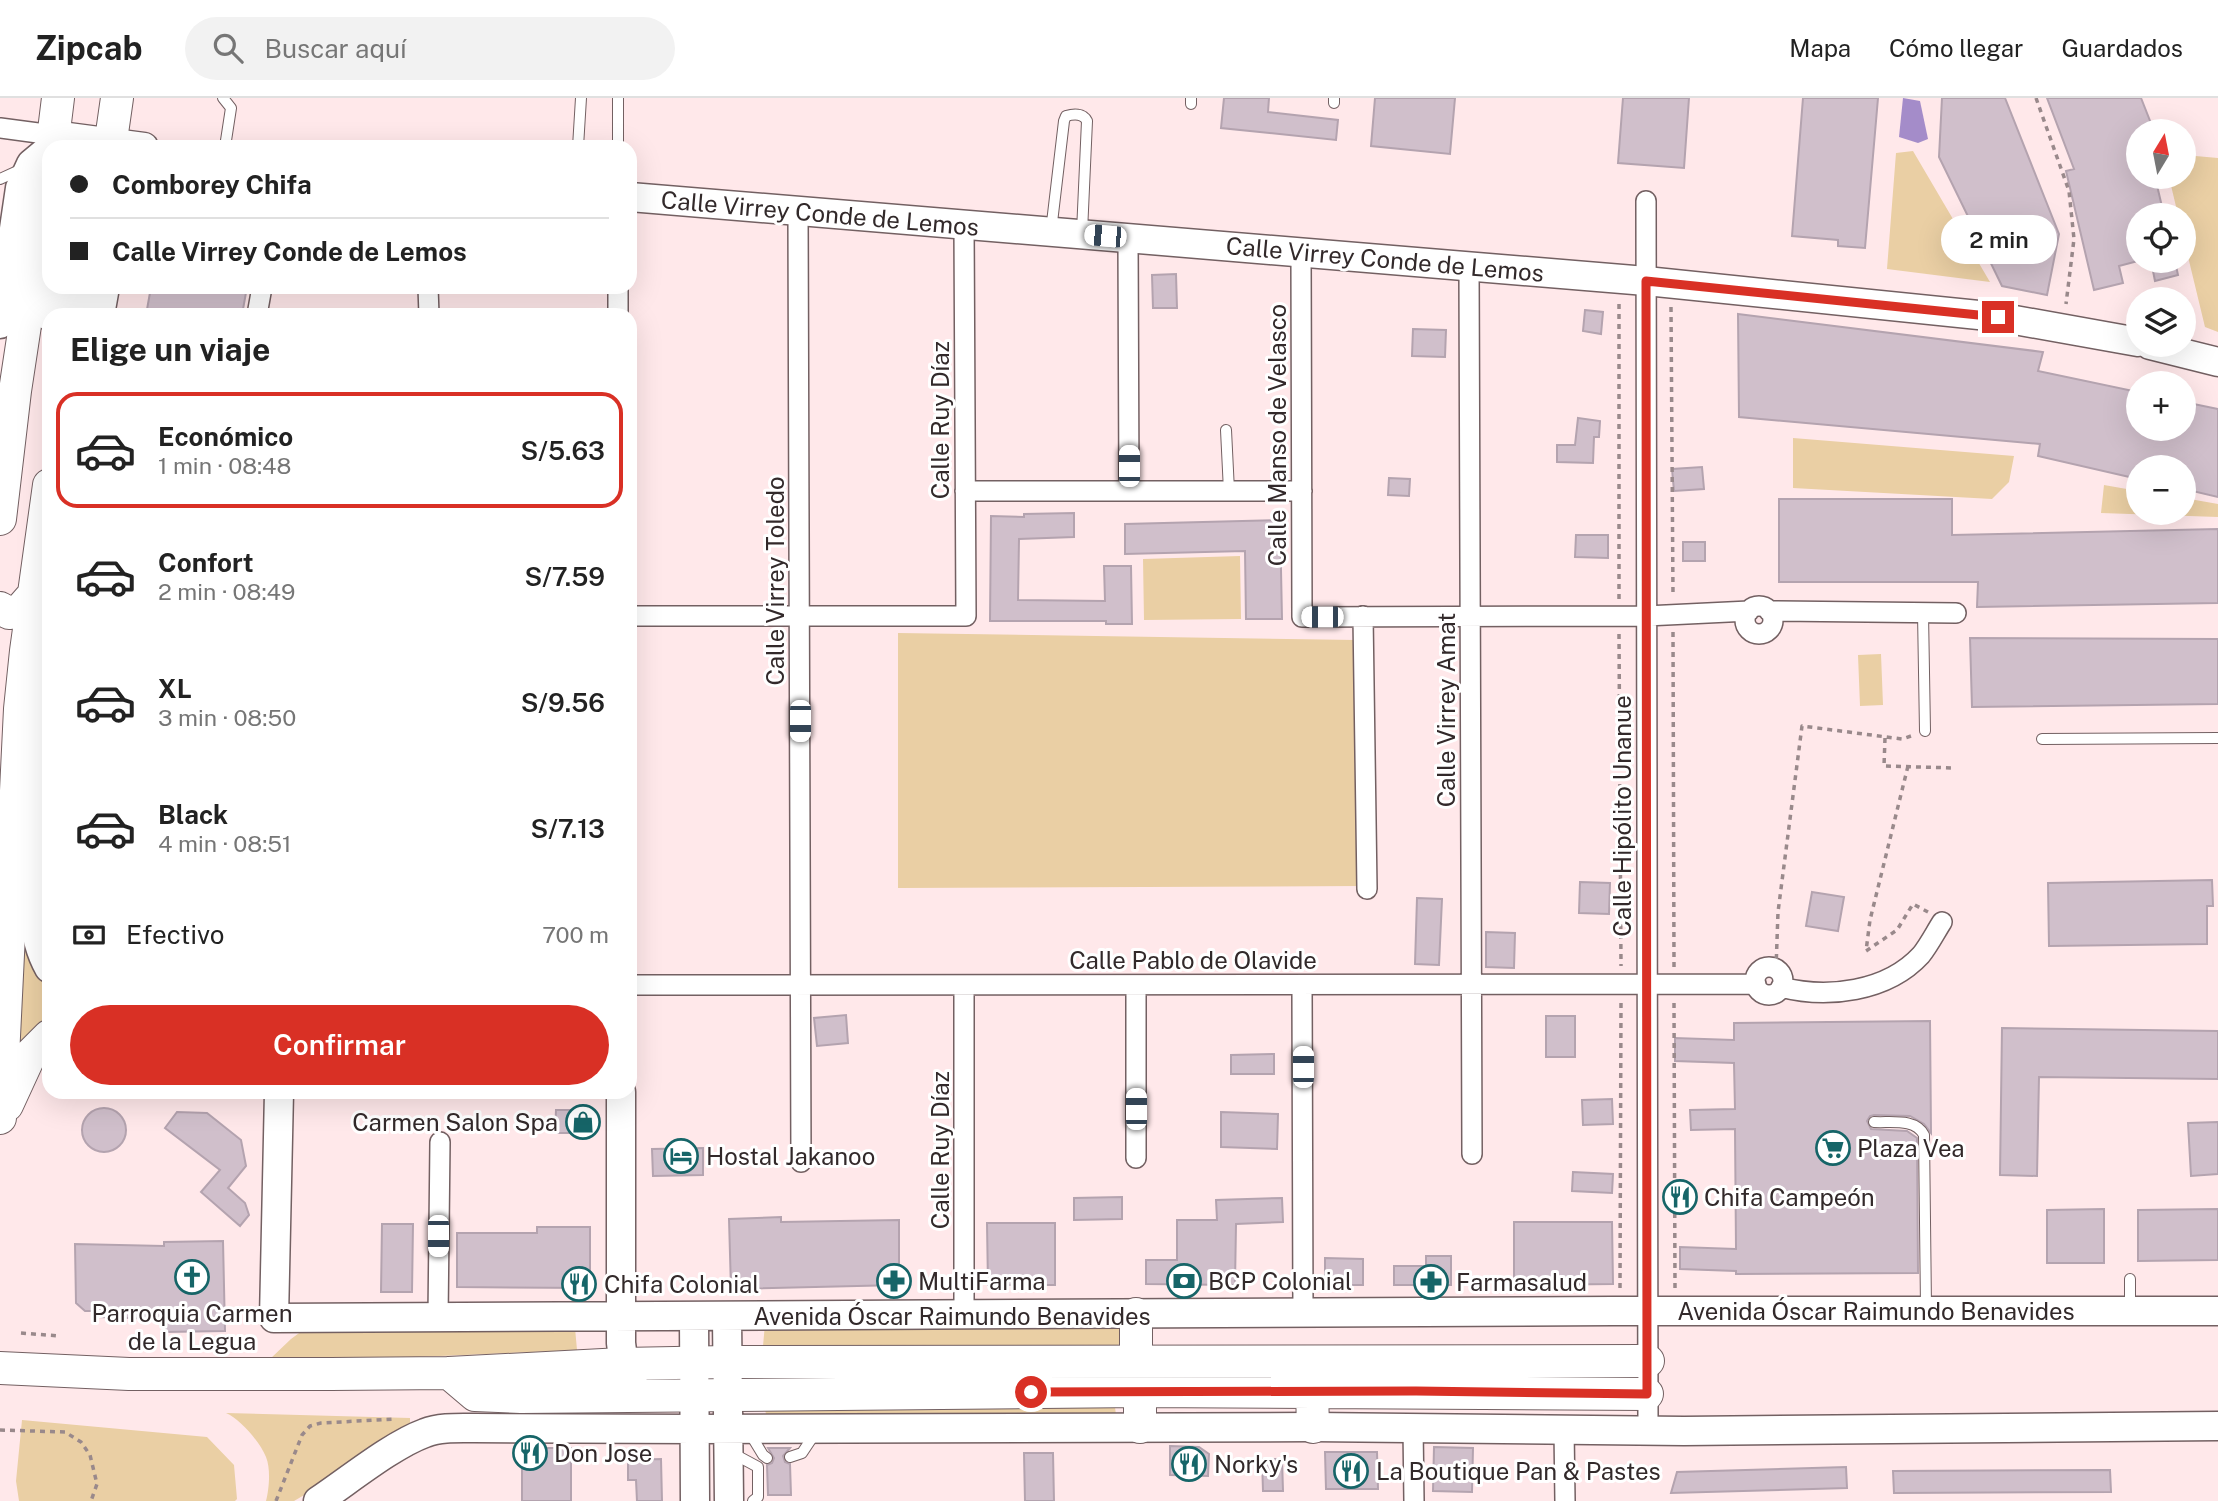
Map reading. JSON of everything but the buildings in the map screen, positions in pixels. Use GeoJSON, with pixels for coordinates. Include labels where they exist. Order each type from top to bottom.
{"type":"FeatureCollection","features":[{"type":"Feature","properties":{"kind":"main road"},"geometry":{"type":"LineString","coordinates":[[111,140],[117,98]]}},
{"type":"Feature","properties":{"kind":"main road"},"geometry":{"type":"LineString","coordinates":[[50,140],[55,99]]}},
{"type":"Feature","properties":{"kind":"main road"},"geometry":{"type":"LineString","coordinates":[[0,519],[7,460],[5,323],[20,188],[42,166]]}},
{"type":"Feature","properties":{"kind":"main road"},"geometry":{"type":"LineString","coordinates":[[5,323],[42,183]]}},
{"type":"Feature","properties":{"kind":"main road","name":"Calle Virrey Conde de Lemos"},"geometry":{"type":"LineString","coordinates":[[637,198],[1646,281],[1932,309],[2060,327],[2126,340]]}},
{"type":"Feature","properties":{"kind":"main road"},"geometry":{"type":"LineString","coordinates":[[2196,356],[2218,362]]}},
{"type":"Feature","properties":{"kind":"main road"},"geometry":{"type":"LineString","coordinates":[[7,460],[17,471],[30,479],[42,474]]}},
{"type":"Feature","properties":{"kind":"main road"},"geometry":{"type":"LineString","coordinates":[[0,1118],[19,723],[42,536]]}},
{"type":"Feature","properties":{"kind":"main road"},"geometry":{"type":"LineString","coordinates":[[0,608],[9,613],[20,610],[34,594]]}},
{"type":"Feature","properties":{"kind":"main road"},"geometry":{"type":"LineString","coordinates":[[42,834],[33,900],[35,926],[42,953]]}},
{"type":"Feature","properties":{"kind":"main road"},"geometry":{"type":"LineString","coordinates":[[0,1126],[10,1095],[30,1055],[42,1043]]}},
{"type":"Feature","properties":{"kind":"main road","name":"Avenida Óscar Raimundo Benavides"},"geometry":{"type":"LineString","coordinates":[[279,1099],[274,1318],[2218,1311]]}},
{"type":"Feature","properties":{"kind":"main road"},"geometry":{"type":"LineString","coordinates":[[621,1099],[622,1364],[625,1374],[635,1385],[652,1394]]}},
{"type":"Feature","properties":{"kind":"main road"},"geometry":{"type":"LineString","coordinates":[[1136,1314],[1140,1427]]}},
{"type":"Feature","properties":{"kind":"main road"},"geometry":{"type":"LineString","coordinates":[[694,1318],[695,1501]]}},
{"type":"Feature","properties":{"kind":"main road"},"geometry":{"type":"LineString","coordinates":[[727,1318],[728,1378],[735,1436],[729,1501]]}},
{"type":"Feature","properties":{"kind":"main road","name":"Avenida Óscar Raimundo Benavides"},"geometry":{"type":"LineString","coordinates":[[0,1368],[143,1374],[449,1373],[622,1364],[694,1378],[728,1378],[1138,1376],[1648,1361]]}},
{"type":"Feature","properties":{"kind":"main road","name":"Avenida Óscar Raimundo Benavides"},"geometry":{"type":"LineString","coordinates":[[449,1373],[475,1395],[652,1394],[694,1378]]}},
{"type":"Feature","properties":{"kind":"main road","name":"Avenida Óscar Raimundo Benavides"},"geometry":{"type":"LineString","coordinates":[[1138,1376],[1312,1391],[1647,1394]]}},
{"type":"Feature","properties":{"kind":"main road"},"geometry":{"type":"LineString","coordinates":[[1312,1391],[1313,1427]]}},
{"type":"Feature","properties":{"kind":"main road"},"geometry":{"type":"LineString","coordinates":[[318,1501],[401,1445],[425,1433],[474,1427],[695,1429],[735,1436],[818,1427],[1413,1427],[1648,1431],[2218,1426]]}},
{"type":"Feature","properties":{"kind":"street"},"geometry":{"type":"LineString","coordinates":[[0,127],[42,156]]}},
{"type":"Feature","properties":{"kind":"street","name":"Calle Hipólito Unanue"},"geometry":{"type":"LineString","coordinates":[[1646,201],[1648,1431]]}},
{"type":"Feature","properties":{"kind":"street","name":"Calle Virrey Toledo"},"geometry":{"type":"LineString","coordinates":[[798,211],[801,1162]]}},
{"type":"Feature","properties":{"kind":"street","name":"Calle Ruy Díaz"},"geometry":{"type":"LineString","coordinates":[[800,616],[966,615],[964,225]]}},
{"type":"Feature","properties":{"kind":"street"},"geometry":{"type":"LineString","coordinates":[[1128,238],[1129,491]]}},
{"type":"Feature","properties":{"kind":"street","name":"Calle Manso de Velasco"},"geometry":{"type":"LineString","coordinates":[[1301,252],[1302,617],[1363,616]]}},
{"type":"Feature","properties":{"kind":"street","name":"Calle Virrey Amat"},"geometry":{"type":"LineString","coordinates":[[1469,267],[1472,1154]]}},
{"type":"Feature","properties":{"kind":"street"},"geometry":{"type":"LineString","coordinates":[[965,491],[1302,491]]}},
{"type":"Feature","properties":{"kind":"street"},"geometry":{"type":"LineString","coordinates":[[1367,889],[1363,616],[1646,616],[1749,611],[1745,619],[1748,627],[1759,634],[1771,628],[1773,619],[1769,611],[1956,613]]}},
{"type":"Feature","properties":{"kind":"street"},"geometry":{"type":"LineString","coordinates":[[637,616],[800,616]]}},
{"type":"Feature","properties":{"kind":"street","name":"Calle Pablo de Olavide"},"geometry":{"type":"LineString","coordinates":[[637,985],[1756,984],[1760,991],[1768,994],[1775,993],[1778,978],[1805,993],[1827,993],[1848,990],[1887,978],[1906,968],[1920,955],[1938,919]]}},
{"type":"Feature","properties":{"kind":"street","name":"Calle Ruy Díaz"},"geometry":{"type":"LineString","coordinates":[[964,985],[964,1316]]}},
{"type":"Feature","properties":{"kind":"street"},"geometry":{"type":"LineString","coordinates":[[1136,985],[1136,1158]]}},
{"type":"Feature","properties":{"kind":"street"},"geometry":{"type":"LineString","coordinates":[[1302,985],[1303,1314]]}},
{"type":"Feature","properties":{"kind":"street"},"geometry":{"type":"LineString","coordinates":[[438,1318],[440,1142]]}},
{"type":"Feature","properties":{"kind":"street"},"geometry":{"type":"LineString","coordinates":[[1413,1427],[1414,1501]]}},
{"type":"Feature","properties":{"kind":"street"},"geometry":{"type":"LineString","coordinates":[[1564,1429],[1564,1501]]}},
{"type":"Feature","properties":{"kind":"lane"},"geometry":{"type":"LineString","coordinates":[[223,98],[231,108],[226,140]]}},
{"type":"Feature","properties":{"kind":"lane"},"geometry":{"type":"LineString","coordinates":[[578,140],[581,98]]}},
{"type":"Feature","properties":{"kind":"lane"},"geometry":{"type":"LineString","coordinates":[[618,98],[618,140]]}},
{"type":"Feature","properties":{"kind":"lane"},"geometry":{"type":"LineString","coordinates":[[1051,232],[1064,121],[1066,116],[1072,114],[1087,121],[1082,234]]}},
{"type":"Feature","properties":{"kind":"lane"},"geometry":{"type":"LineString","coordinates":[[0,179],[42,162]]}},
{"type":"Feature","properties":{"kind":"lane"},"geometry":{"type":"LineString","coordinates":[[1226,430],[1229,491]]}},
{"type":"Feature","properties":{"kind":"lane"},"geometry":{"type":"LineString","coordinates":[[1923,613],[1925,731]]}},
{"type":"Feature","properties":{"kind":"lane"},"geometry":{"type":"LineString","coordinates":[[2042,739],[2218,738]]}},
{"type":"Feature","properties":{"kind":"lane"},"geometry":{"type":"LineString","coordinates":[[1874,1122],[1913,1124],[1920,1128],[1924,1135],[1926,1311]]}},
{"type":"Feature","properties":{"kind":"lane"},"geometry":{"type":"LineString","coordinates":[[2130,1279],[2130,1312]]}},
{"type":"Feature","properties":{"kind":"lane"},"geometry":{"type":"LineString","coordinates":[[790,1457],[802,1453],[818,1427]]}},
{"type":"Feature","properties":{"kind":"lane"},"geometry":{"type":"LineString","coordinates":[[735,1436],[765,1457],[758,1467],[758,1497],[752,1501]]}},
{"type":"Feature","properties":{"kind":"lane"},"geometry":{"type":"LineString","coordinates":[[735,1436],[758,1467]]}},
{"type":"Feature","properties":{"kind":"path"},"geometry":{"type":"LineString","coordinates":[[2036,98],[2069,191],[2074,239],[2070,286],[2060,327]]}},
{"type":"Feature","properties":{"kind":"path"},"geometry":{"type":"LineString","coordinates":[[1646,281],[1673,615],[1675,1291]]}},
{"type":"Feature","properties":{"kind":"path"},"geometry":{"type":"LineString","coordinates":[[1620,1292],[1622,984],[1619,616],[1646,281]]}},
{"type":"Feature","properties":{"kind":"path"},"geometry":{"type":"LineString","coordinates":[[1778,978],[1780,898],[1802,726],[1902,739],[1925,731]]}},
{"type":"Feature","properties":{"kind":"path"},"geometry":{"type":"LineString","coordinates":[[1885,738],[1884,766],[1955,768]]}},
{"type":"Feature","properties":{"kind":"path"},"geometry":{"type":"LineString","coordinates":[[1908,766],[1870,920],[1866,951],[1897,930],[1913,904],[1938,919]]}},
{"type":"Feature","properties":{"kind":"path"},"geometry":{"type":"LineString","coordinates":[[21,1333],[59,1336]]}},
{"type":"Feature","properties":{"kind":"path"},"geometry":{"type":"LineString","coordinates":[[276,1501],[302,1435],[310,1426],[321,1423],[397,1419]]}},
{"type":"Feature","properties":{"kind":"path"},"geometry":{"type":"LineString","coordinates":[[0,1430],[65,1432],[81,1443],[90,1455],[97,1484],[91,1501]]}},
{"type":"Feature","properties":{"kind":"shaded area"},"geometry":{"type":"Polygon","coordinates":[[[1903,98],[1920,101],[1928,139],[1918,143],[1899,137],[1903,98]]]}},
{"type":"Feature","properties":{"kind":"shaded area"},"geometry":{"type":"Polygon","coordinates":[[[1913,151],[1990,282],[1887,269],[1896,153],[1913,151]]]}},
{"type":"Feature","properties":{"kind":"shaded area"},"geometry":{"type":"Polygon","coordinates":[[[2196,156],[2218,158],[2218,332],[2205,327],[2192,273],[2196,273],[2196,203],[2175,203],[2172,189],[2196,189],[2196,156]]]}},
{"type":"Feature","properties":{"kind":"shaded area"},"geometry":{"type":"Polygon","coordinates":[[[1793,438],[2014,456],[2009,482],[1992,499],[1793,488],[1793,438]]]}},
{"type":"Feature","properties":{"kind":"shaded area"},"geometry":{"type":"Polygon","coordinates":[[[2104,485],[2126,489],[2126,514],[2101,513],[2104,485]]]}},
{"type":"Feature","properties":{"kind":"shaded area"},"geometry":{"type":"Polygon","coordinates":[[[2196,500],[2218,504],[2218,517],[2196,516],[2196,500]]]}},
{"type":"Feature","properties":{"kind":"shaded area"},"geometry":{"type":"Polygon","coordinates":[[[1240,556],[1241,619],[1144,620],[1143,559],[1240,556]]]}},
{"type":"Feature","properties":{"kind":"shaded area"},"geometry":{"type":"Polygon","coordinates":[[[898,633],[1356,640],[1361,886],[898,888],[898,633]]]}},
{"type":"Feature","properties":{"kind":"shaded area"},"geometry":{"type":"Polygon","coordinates":[[[1881,654],[1883,705],[1860,706],[1858,655],[1881,654]]]}},
{"type":"Feature","properties":{"kind":"shaded area"},"geometry":{"type":"Polygon","coordinates":[[[24,907],[42,955],[42,1029],[19,1053],[24,907]]]}},
{"type":"Feature","properties":{"kind":"shaded area"},"geometry":{"type":"Polygon","coordinates":[[[1115,1320],[1126,1331],[1124,1343],[1111,1347],[763,1346],[765,1324],[1115,1320]]]}},
{"type":"Feature","properties":{"kind":"shaded area"},"geometry":{"type":"Polygon","coordinates":[[[310,1325],[575,1328],[577,1350],[233,1365],[270,1359],[310,1325]]]}},
{"type":"Feature","properties":{"kind":"shaded area"},"geometry":{"type":"Polygon","coordinates":[[[763,1401],[1115,1407],[1116,1415],[766,1414],[763,1401]]]}},
{"type":"Feature","properties":{"kind":"shaded area"},"geometry":{"type":"Polygon","coordinates":[[[226,1413],[410,1418],[410,1433],[294,1501],[266,1501],[269,1467],[266,1457],[249,1432],[226,1413]]]}},
{"type":"Feature","properties":{"kind":"shaded area"},"geometry":{"type":"Polygon","coordinates":[[[22,1420],[207,1437],[234,1465],[237,1499],[19,1501],[16,1481],[22,1420]]]}},
{"type":"Feature","properties":{"kind":"place","name":"Carmen Salon Spa"},"geometry":{"type":"Point","coordinates":[583,1122]}},
{"type":"Feature","properties":{"kind":"place","name":"Plaza Vea"},"geometry":{"type":"Point","coordinates":[1833,1148]}},
{"type":"Feature","properties":{"kind":"place","name":"Hostal Jakanoo"},"geometry":{"type":"Point","coordinates":[681,1156]}},
{"type":"Feature","properties":{"kind":"place","name":"Chifa Campeón"},"geometry":{"type":"Point","coordinates":[1680,1197]}},
{"type":"Feature","properties":{"kind":"place","name":"Parroquia Carmen de la Legua"},"geometry":{"type":"Point","coordinates":[192,1277]}},
{"type":"Feature","properties":{"kind":"place","name":"MultiFarma"},"geometry":{"type":"Point","coordinates":[894,1281]}},
{"type":"Feature","properties":{"kind":"place","name":"BCP Colonial"},"geometry":{"type":"Point","coordinates":[1184,1281]}},
{"type":"Feature","properties":{"kind":"place","name":"Farmasalud"},"geometry":{"type":"Point","coordinates":[1431,1282]}},
{"type":"Feature","properties":{"kind":"place","name":"Chifa Colonial"},"geometry":{"type":"Point","coordinates":[579,1284]}},
{"type":"Feature","properties":{"kind":"place","name":"Don Jose"},"geometry":{"type":"Point","coordinates":[530,1453]}},
{"type":"Feature","properties":{"kind":"place","name":"Norky's"},"geometry":{"type":"Point","coordinates":[1189,1464]}},
{"type":"Feature","properties":{"kind":"place","name":"La Boutique Pan & Pastes"},"geometry":{"type":"Point","coordinates":[1351,1471]}},
{"type":"Feature","properties":{"kind":"route"},"geometry":{"type":"LineString","coordinates":[[1031,1392],[1416,1391],[1647,1394],[1646,281],[1998,317]]}}]}
